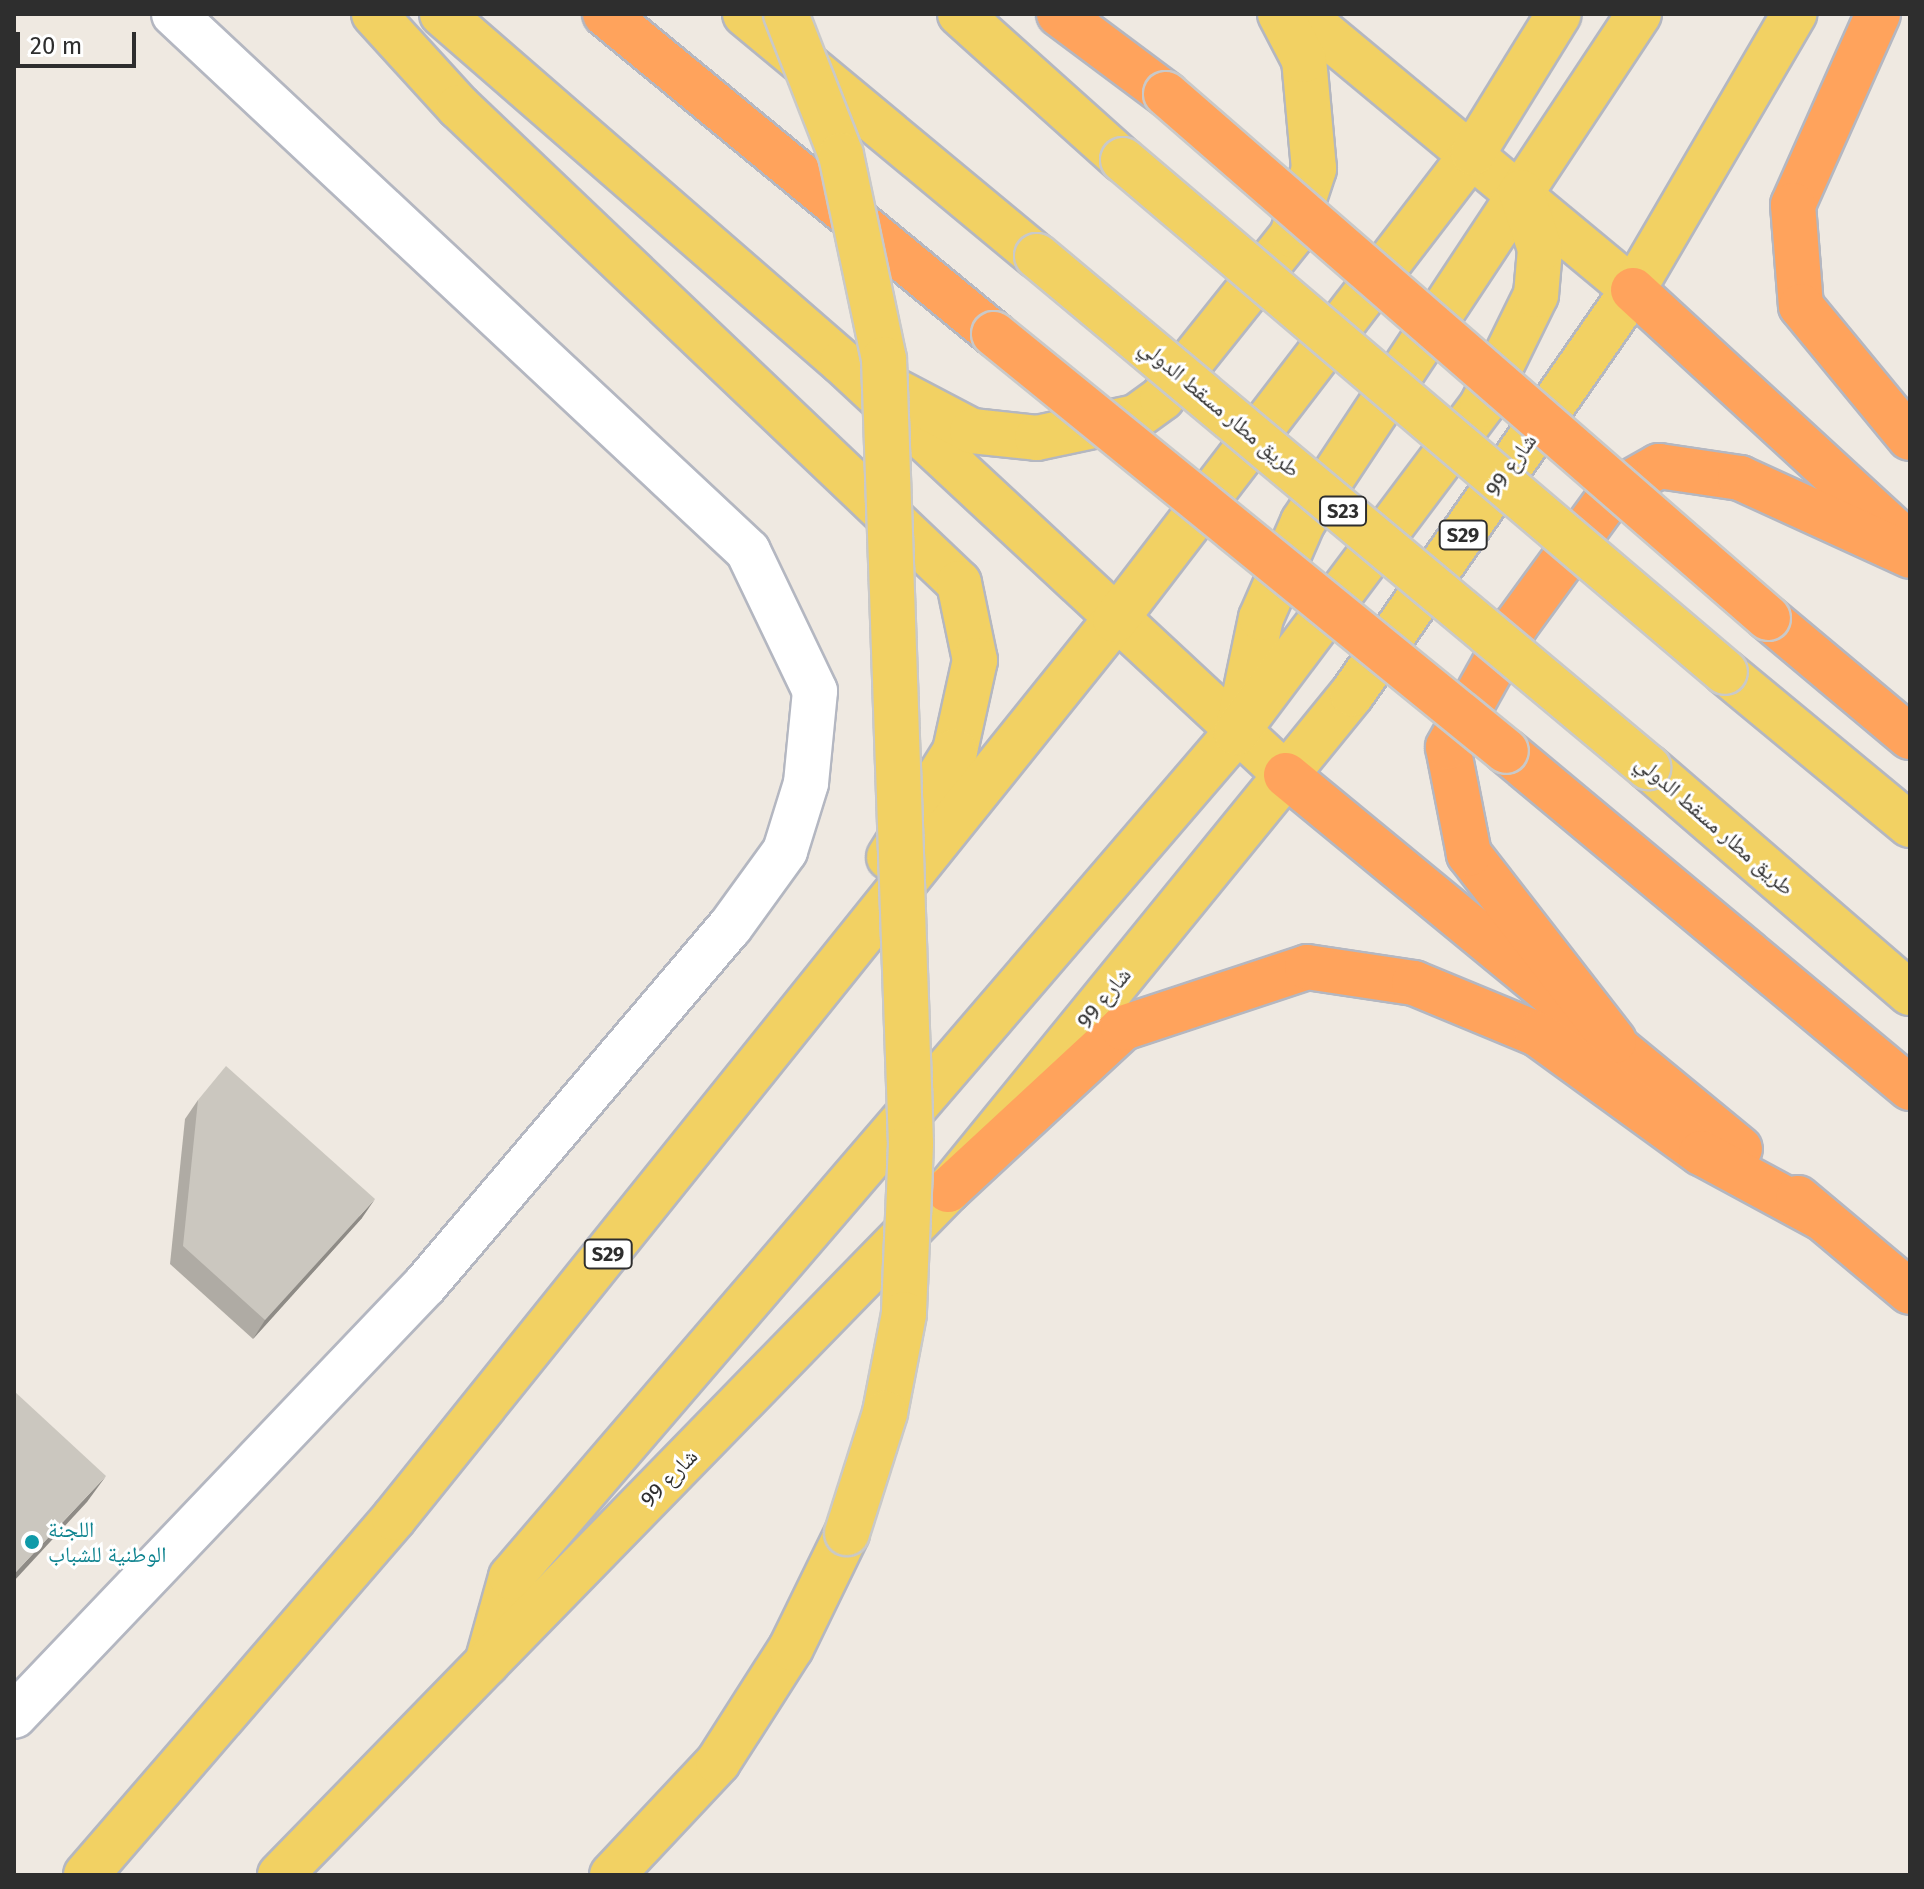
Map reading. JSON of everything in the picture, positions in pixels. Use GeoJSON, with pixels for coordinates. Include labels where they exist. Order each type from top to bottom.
{"type":"FeatureCollection","features":[{"type":"Feature","properties":{"kind":"highway"},"geometry":{"type":"LineString","coordinates":[[605,14],[1506,751],[1910,1088]]}},
{"type":"Feature","properties":{"kind":"highway"},"geometry":{"type":"LineString","coordinates":[[1059,14],[1166,94],[1768,618],[1910,737]]}},
{"type":"Feature","properties":{"kind":"highway"},"geometry":{"type":"LineString","coordinates":[[1878,14],[1838,93],[1793,216],[1801,306],[1910,438]]}},
{"type":"Feature","properties":{"kind":"highway"},"geometry":{"type":"LineString","coordinates":[[1633,290],[1910,544]]}},
{"type":"Feature","properties":{"kind":"highway"},"geometry":{"type":"LineString","coordinates":[[1614,1041],[1469,854],[1448,747],[1516,625],[1613,492],[1659,466],[1740,478],[1910,556]]}},
{"type":"Feature","properties":{"kind":"highway"},"geometry":{"type":"LineString","coordinates":[[1286,775],[1614,1041],[1910,1292]]}},
{"type":"Feature","properties":{"kind":"highway"},"geometry":{"type":"LineString","coordinates":[[948,1190],[1123,1028],[1307,967],[1414,983],[1537,1034],[1701,1153],[1821,1218]]}},
{"type":"Feature","properties":{"kind":"main road"},"geometry":{"type":"LineString","coordinates":[[374,14],[459,107],[959,583],[975,660],[955,751],[772,1045]]}},
{"type":"Feature","properties":{"kind":"main road"},"geometry":{"type":"LineString","coordinates":[[442,14],[842,362],[1236,733],[1286,775]]}},
{"type":"Feature","properties":{"kind":"main road","name":"طريق مطار مسقط الدولي"},"geometry":{"type":"LineString","coordinates":[[745,14],[1648,767],[1910,993]]}},
{"type":"Feature","properties":{"kind":"main road"},"geometry":{"type":"LineString","coordinates":[[612,1875],[718,1762],[791,1648],[847,1533],[885,1413],[904,1314],[911,1144],[884,359],[841,155],[786,14]]}},
{"type":"Feature","properties":{"kind":"main road"},"geometry":{"type":"LineString","coordinates":[[960,14],[1123,160],[1725,672],[1910,825]]}},
{"type":"Feature","properties":{"kind":"main road"},"geometry":{"type":"LineString","coordinates":[[842,362],[972,431],[1011,436],[1037,438],[1136,417],[1162,398],[1292,235],[1314,169],[1304,60],[1280,14]]}},
{"type":"Feature","properties":{"kind":"main road"},"geometry":{"type":"LineString","coordinates":[[1301,14],[1521,192],[1633,290]]}},
{"type":"Feature","properties":{"kind":"main road","name":"S29"},"geometry":{"type":"LineString","coordinates":[[86,1875],[394,1518],[1115,620],[1473,153],[1559,14]]}},
{"type":"Feature","properties":{"kind":"main road"},"geometry":{"type":"LineString","coordinates":[[1236,733],[1261,618],[1303,522],[1639,14]]}},
{"type":"Feature","properties":{"kind":"main road","name":"99 شارع"},"geometry":{"type":"LineString","coordinates":[[280,1875],[485,1669],[948,1190],[1352,694],[1633,290],[1794,14]]}},
{"type":"Feature","properties":{"kind":"main road"},"geometry":{"type":"LineString","coordinates":[[485,1669],[511,1577],[1236,733],[1482,405],[1536,295],[1540,249],[1521,192]]}},
{"type":"Feature","properties":{"kind":"street"},"geometry":{"type":"LineString","coordinates":[[14,1716],[425,1285],[730,927],[785,851],[806,783],[815,691],[748,551],[174,14]]}},
{"type":"Feature","properties":{"kind":"building"},"geometry":{"type":"Polygon","coordinates":[[[226,1066],[375,1199],[265,1320],[183,1246],[198,1100],[226,1066]]]}},
{"type":"Feature","properties":{"kind":"building"},"geometry":{"type":"Polygon","coordinates":[[[14,1391],[106,1476],[14,1574],[14,1391]]]}},
{"type":"Feature","properties":{"kind":"place","name":"اللجنة الوطنية للشباب"},"geometry":{"type":"Point","coordinates":[32,1542]}}]}
